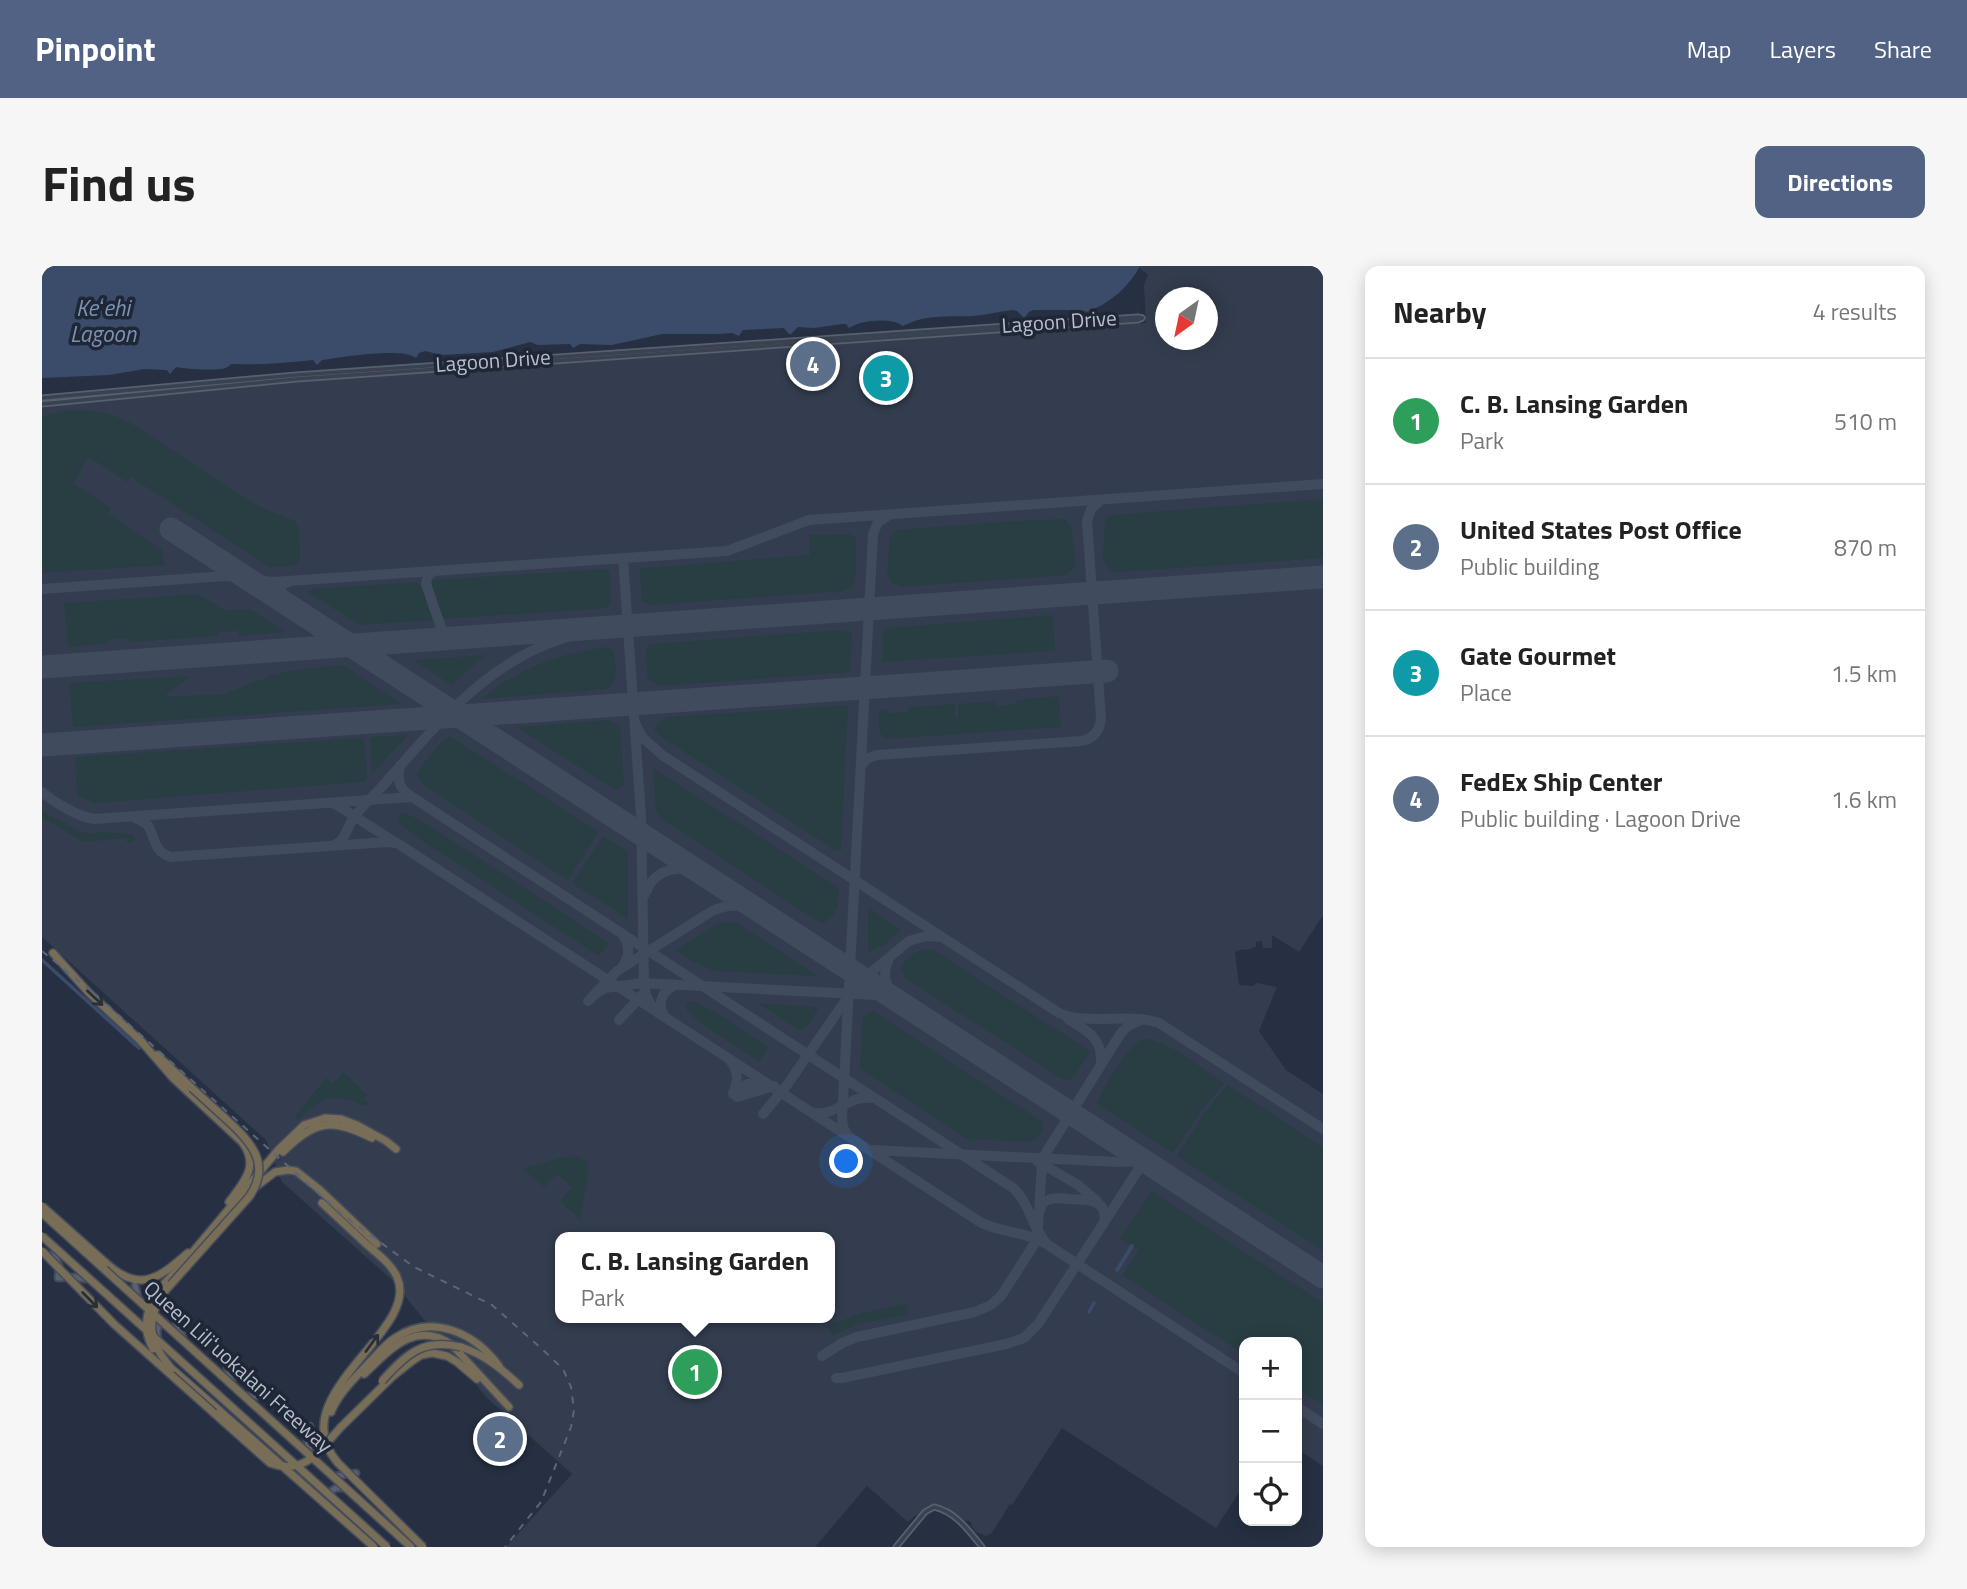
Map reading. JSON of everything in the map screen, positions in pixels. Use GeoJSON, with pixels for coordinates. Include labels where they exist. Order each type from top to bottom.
{"type":"FeatureCollection","features":[{"type":"Feature","properties":{"kind":"highway"},"geometry":{"type":"LineString","coordinates":[[53,953],[82,986],[242,1142],[249,1154],[247,1178],[215,1224]]}},
{"type":"Feature","properties":{"kind":"highway"},"geometry":{"type":"LineString","coordinates":[[172,1369],[154,1341],[152,1324],[156,1307],[166,1291],[249,1197],[256,1185],[258,1172],[257,1156],[248,1139],[190,1090]]}},
{"type":"Feature","properties":{"kind":"highway"},"geometry":{"type":"LineString","coordinates":[[374,1547],[157,1355],[149,1343],[146,1315],[153,1299],[297,1131],[313,1121],[341,1119],[357,1125],[396,1149]]}},
{"type":"Feature","properties":{"kind":"highway"},"geometry":{"type":"LineString","coordinates":[[247,1188],[297,1138],[315,1127],[340,1125],[373,1139],[383,1139]]}},
{"type":"Feature","properties":{"kind":"highway"},"geometry":{"type":"LineString","coordinates":[[215,1224],[268,1175],[288,1170],[296,1171],[320,1190],[377,1244]]}},
{"type":"Feature","properties":{"kind":"highway"},"geometry":{"type":"LineString","coordinates":[[322,1203],[388,1264],[397,1276],[400,1287],[400,1299],[393,1314],[331,1399],[323,1432],[338,1463],[423,1547]]}},
{"type":"Feature","properties":{"kind":"highway"},"geometry":{"type":"LineString","coordinates":[[42,1209],[114,1270],[129,1279],[146,1280],[163,1274],[199,1243]]}},
{"type":"Feature","properties":{"kind":"highway","name":"Queen Liliʻuokalani Freeway"},"geometry":{"type":"LineString","coordinates":[[42,1209],[413,1547]]}},
{"type":"Feature","properties":{"kind":"highway","name":"Queen Liliʻuokalani Freeway"},"geometry":{"type":"LineString","coordinates":[[42,1238],[387,1547]]}},
{"type":"Feature","properties":{"kind":"highway"},"geometry":{"type":"LineString","coordinates":[[42,1251],[115,1325],[270,1464],[289,1468],[307,1462],[405,1366],[427,1354],[441,1354],[457,1362],[509,1407],[452,1345],[437,1337],[419,1335],[400,1342],[338,1398]]}},
{"type":"Feature","properties":{"kind":"highway"},"geometry":{"type":"LineString","coordinates":[[327,1445],[329,1417],[338,1398],[390,1342],[406,1332],[422,1327],[441,1327],[463,1334],[519,1385]]}},
{"type":"Feature","properties":{"kind":"highway"},"geometry":{"type":"LineString","coordinates":[[341,1427],[399,1362],[421,1348],[436,1344],[461,1347],[478,1353],[499,1366]]}},
{"type":"Feature","properties":{"kind":"main road"},"geometry":{"type":"LineString","coordinates":[[42,1209],[138,1297],[174,1324],[183,1337],[248,1396],[286,1426],[333,1474],[413,1547]]}},
{"type":"Feature","properties":{"kind":"main road"},"geometry":{"type":"LineString","coordinates":[[78,1234],[80,1246]]}},
{"type":"Feature","properties":{"kind":"main road"},"geometry":{"type":"LineString","coordinates":[[42,1238],[382,1547]]}},
{"type":"Feature","properties":{"kind":"main road"},"geometry":{"type":"LineString","coordinates":[[54,1251],[59,1266],[58,1278],[85,1279]]}},
{"type":"Feature","properties":{"kind":"main road"},"geometry":{"type":"LineString","coordinates":[[135,1285],[138,1297]]}},
{"type":"Feature","properties":{"kind":"main road"},"geometry":{"type":"LineString","coordinates":[[161,1347],[157,1334],[159,1326],[165,1323],[174,1324]]}},
{"type":"Feature","properties":{"kind":"main road"},"geometry":{"type":"LineString","coordinates":[[227,1368],[232,1381]]}},
{"type":"Feature","properties":{"kind":"main road"},"geometry":{"type":"LineString","coordinates":[[248,1396],[258,1396]]}},
{"type":"Feature","properties":{"kind":"main road"},"geometry":{"type":"LineString","coordinates":[[310,1426],[306,1437],[310,1451]]}},
{"type":"Feature","properties":{"kind":"main road"},"geometry":{"type":"LineString","coordinates":[[343,1474],[347,1464]]}},
{"type":"Feature","properties":{"kind":"main road"},"geometry":{"type":"LineString","coordinates":[[333,1474],[356,1473]]}},
{"type":"Feature","properties":{"kind":"main road"},"geometry":{"type":"LineString","coordinates":[[324,1496],[332,1483],[333,1474]]}},
{"type":"Feature","properties":{"kind":"main road"},"geometry":{"type":"LineString","coordinates":[[324,1496],[336,1488],[351,1490]]}},
{"type":"Feature","properties":{"kind":"main road"},"geometry":{"type":"LineString","coordinates":[[319,1502],[330,1501]]}},
{"type":"Feature","properties":{"kind":"street","name":"Lagoon Drive"},"geometry":{"type":"LineString","coordinates":[[42,398],[296,377],[1142,318],[1010,327]]}},
{"type":"Feature","properties":{"kind":"street","name":"Lagoon Drive"},"geometry":{"type":"LineString","coordinates":[[42,404],[296,377]]}},
{"type":"Feature","properties":{"kind":"street"},"geometry":{"type":"LineString","coordinates":[[896,1547],[925,1512],[934,1507],[943,1509],[962,1524],[982,1546]]}},
{"type":"Feature","properties":{"kind":"shaded area"},"geometry":{"type":"Polygon","coordinates":[[[1140,266],[1323,266],[1323,915],[1299,952],[1272,935],[1272,948],[1263,948],[1262,941],[1256,942],[1256,947],[1252,949],[1235,952],[1239,985],[1253,986],[1257,983],[1277,987],[1259,1031],[1286,1070],[1323,1094],[1323,1466],[1302,1452],[1302,1337],[1239,1337],[1239,1493],[1216,1528],[1062,1428],[1012,1505],[1010,1504],[992,1533],[986,1536],[976,1532],[968,1520],[939,1505],[929,1506],[908,1522],[867,1486],[815,1547],[506,1547],[572,1474],[486,1397],[392,1280],[282,1182],[266,1140],[42,937],[42,408],[67,403],[293,382],[1146,323],[1144,286],[1148,274],[1139,268],[1140,266]]]}},
{"type":"Feature","properties":{"kind":"green space"},"geometry":{"type":"Polygon","coordinates":[[[74,410],[104,412],[129,422],[260,507],[295,521],[299,529],[300,558],[297,564],[269,567],[131,477],[127,482],[89,457],[73,483],[111,508],[108,514],[162,550],[165,565],[42,573],[42,416],[74,410]]]}},
{"type":"Feature","properties":{"kind":"green space"},"geometry":{"type":"Polygon","coordinates":[[[1323,499],[1323,558],[1119,572],[1110,570],[1103,559],[1105,521],[1111,515],[1323,499]]]}},
{"type":"Feature","properties":{"kind":"green space"},"geometry":{"type":"Polygon","coordinates":[[[1065,519],[1071,526],[1076,558],[1075,567],[1066,575],[902,587],[891,582],[887,572],[890,536],[896,530],[1065,519]]]}},
{"type":"Feature","properties":{"kind":"green space"},"geometry":{"type":"Polygon","coordinates":[[[849,534],[856,538],[855,581],[843,591],[653,605],[642,602],[640,570],[643,568],[810,555],[809,535],[849,534]]]}},
{"type":"Feature","properties":{"kind":"green space"},"geometry":{"type":"Polygon","coordinates":[[[606,569],[609,571],[611,604],[597,609],[441,619],[429,586],[433,580],[606,569]]]}},
{"type":"Feature","properties":{"kind":"green space"},"geometry":{"type":"Polygon","coordinates":[[[416,582],[423,587],[435,620],[359,625],[308,592],[312,589],[416,582]]]}},
{"type":"Feature","properties":{"kind":"green space"},"geometry":{"type":"Polygon","coordinates":[[[197,594],[224,610],[250,609],[285,632],[239,636],[238,631],[218,632],[218,636],[130,642],[128,638],[109,639],[108,643],[68,647],[66,603],[197,594]]]}},
{"type":"Feature","properties":{"kind":"green space"},"geometry":{"type":"Polygon","coordinates":[[[1053,615],[1055,651],[882,662],[885,628],[1053,615]]]}},
{"type":"Feature","properties":{"kind":"green space"},"geometry":{"type":"Polygon","coordinates":[[[839,630],[852,633],[850,672],[663,686],[647,678],[646,648],[650,644],[839,630]]]}},
{"type":"Feature","properties":{"kind":"green space"},"geometry":{"type":"Polygon","coordinates":[[[609,647],[614,652],[616,672],[614,681],[607,689],[482,699],[510,678],[541,663],[574,653],[609,647]]]}},
{"type":"Feature","properties":{"kind":"green space"},"geometry":{"type":"Polygon","coordinates":[[[485,655],[452,685],[413,660],[485,655]]]}},
{"type":"Feature","properties":{"kind":"green space"},"geometry":{"type":"Polygon","coordinates":[[[342,665],[401,704],[73,727],[69,683],[192,676],[163,697],[224,694],[287,671],[342,665]]]}},
{"type":"Feature","properties":{"kind":"green space"},"geometry":{"type":"Polygon","coordinates":[[[1059,696],[1061,727],[886,739],[879,729],[879,709],[887,709],[888,713],[908,712],[908,707],[955,704],[955,718],[958,718],[958,704],[996,701],[997,706],[1016,704],[1016,700],[1059,696]]]}},
{"type":"Feature","properties":{"kind":"green space"},"geometry":{"type":"Polygon","coordinates":[[[848,705],[841,851],[835,850],[654,731],[658,722],[669,717],[848,705]]]}},
{"type":"Feature","properties":{"kind":"green space"},"geometry":{"type":"Polygon","coordinates":[[[608,720],[620,726],[624,785],[615,790],[516,727],[608,720]]]}},
{"type":"Feature","properties":{"kind":"green space"},"geometry":{"type":"Polygon","coordinates":[[[408,735],[372,774],[370,738],[408,735]]]}},
{"type":"Feature","properties":{"kind":"green space"},"geometry":{"type":"Polygon","coordinates":[[[450,736],[599,832],[568,880],[419,780],[417,775],[427,759],[450,736]]]}},
{"type":"Feature","properties":{"kind":"green space"},"geometry":{"type":"Polygon","coordinates":[[[361,738],[365,740],[365,782],[95,803],[77,796],[75,757],[361,738]]]}},
{"type":"Feature","properties":{"kind":"green space"},"geometry":{"type":"Polygon","coordinates":[[[653,768],[839,888],[834,914],[822,924],[660,818],[656,811],[653,768]]]}},
{"type":"Feature","properties":{"kind":"green space"},"geometry":{"type":"Polygon","coordinates":[[[42,811],[81,832],[130,834],[135,839],[127,843],[126,838],[84,842],[42,818],[42,811]]]}},
{"type":"Feature","properties":{"kind":"green space"},"geometry":{"type":"Polygon","coordinates":[[[403,812],[424,822],[609,943],[599,956],[419,839],[398,822],[399,815],[403,812]]]}},
{"type":"Feature","properties":{"kind":"green space"},"geometry":{"type":"Polygon","coordinates":[[[603,836],[628,851],[628,919],[572,883],[603,836]]]}},
{"type":"Feature","properties":{"kind":"green space"},"geometry":{"type":"Polygon","coordinates":[[[871,909],[901,930],[887,943],[868,953],[868,910],[871,909]]]}},
{"type":"Feature","properties":{"kind":"green space"},"geometry":{"type":"Polygon","coordinates":[[[724,922],[735,922],[817,975],[714,971],[686,958],[676,950],[711,927],[724,922]]]}},
{"type":"Feature","properties":{"kind":"green space"},"geometry":{"type":"Polygon","coordinates":[[[927,949],[935,951],[1088,1050],[1090,1052],[1074,1076],[1068,1081],[1062,1079],[905,978],[901,970],[907,958],[927,949]]]}},
{"type":"Feature","properties":{"kind":"green space"},"geometry":{"type":"Polygon","coordinates":[[[693,1001],[769,1047],[759,1061],[707,1028],[687,1011],[686,1003],[693,1001]]]}},
{"type":"Feature","properties":{"kind":"green space"},"geometry":{"type":"Polygon","coordinates":[[[760,1003],[818,1008],[803,1030],[795,1028],[760,1003]]]}},
{"type":"Feature","properties":{"kind":"green space"},"geometry":{"type":"Polygon","coordinates":[[[873,1011],[1043,1122],[1040,1134],[1029,1142],[967,1139],[860,1069],[863,1017],[873,1011]]]}},
{"type":"Feature","properties":{"kind":"green space"},"geometry":{"type":"Polygon","coordinates":[[[1142,1039],[1152,1040],[1173,1049],[1224,1083],[1173,1153],[1097,1104],[1115,1069],[1127,1052],[1142,1039]]]}},
{"type":"Feature","properties":{"kind":"green space"},"geometry":{"type":"Polygon","coordinates":[[[343,1072],[368,1095],[364,1099],[368,1103],[366,1106],[333,1098],[320,1102],[298,1121],[295,1116],[326,1078],[333,1083],[343,1072]]]}},
{"type":"Feature","properties":{"kind":"green space"},"geometry":{"type":"Polygon","coordinates":[[[1227,1085],[1323,1147],[1323,1251],[1177,1156],[1203,1115],[1227,1085]]]}},
{"type":"Feature","properties":{"kind":"green space"},"geometry":{"type":"Polygon","coordinates":[[[571,1155],[579,1156],[588,1163],[589,1171],[580,1220],[560,1201],[572,1188],[557,1174],[544,1187],[523,1169],[571,1155]]]}},
{"type":"Feature","properties":{"kind":"green space"},"geometry":{"type":"Polygon","coordinates":[[[1151,1191],[1323,1303],[1323,1405],[1302,1391],[1302,1337],[1239,1337],[1239,1351],[1122,1275],[1139,1250],[1120,1238],[1151,1191]]]}},
{"type":"Feature","properties":{"kind":"green space"},"geometry":{"type":"Polygon","coordinates":[[[905,1304],[908,1314],[859,1324],[832,1336],[827,1326],[862,1313],[905,1304]]]}},
{"type":"Feature","properties":{"kind":"green space"},"geometry":{"type":"Polygon","coordinates":[[[692,1346],[712,1360],[687,1389],[684,1387],[692,1346]]]}},
{"type":"Feature","properties":{"kind":"water","name":"Keʻehi Lagoon"},"geometry":{"type":"Polygon","coordinates":[[[42,266],[1140,266],[1118,294],[1088,312],[1033,310],[1024,318],[1013,310],[974,316],[929,318],[903,326],[891,321],[876,321],[849,328],[846,324],[798,327],[791,334],[784,328],[743,330],[739,336],[732,333],[662,334],[612,345],[580,344],[573,348],[570,344],[538,345],[530,342],[493,352],[442,355],[425,351],[419,353],[416,358],[399,353],[372,354],[322,360],[317,365],[313,360],[274,364],[230,364],[225,368],[215,369],[176,367],[170,374],[167,370],[145,369],[109,375],[42,378],[42,266]]]}},
{"type":"Feature","properties":{"kind":"waterway"},"geometry":{"type":"LineString","coordinates":[[42,960],[139,1048]]}},
{"type":"Feature","properties":{"kind":"waterway"},"geometry":{"type":"LineString","coordinates":[[1117,1270],[1132,1246]]}},
{"type":"Feature","properties":{"kind":"waterway"},"geometry":{"type":"LineString","coordinates":[[1089,1312],[1094,1303]]}},
{"type":"Feature","properties":{"kind":"taxiway"},"geometry":{"type":"LineString","coordinates":[[42,589],[226,576],[273,582],[727,551],[809,520],[1323,484]]}},
{"type":"Feature","properties":{"kind":"taxiway"},"geometry":{"type":"LineString","coordinates":[[861,766],[866,759],[877,755],[1081,741],[1096,733],[1101,718],[1087,521],[1091,509],[1101,500]]}},
{"type":"Feature","properties":{"kind":"taxiway"},"geometry":{"type":"LineString","coordinates":[[847,1135],[842,1119],[873,534],[878,522],[889,515]]}},
{"type":"Feature","properties":{"kind":"taxiway"},"geometry":{"type":"LineString","coordinates":[[623,558],[641,816],[644,983],[652,1007]]}},
{"type":"Feature","properties":{"kind":"taxiway"},"geometry":{"type":"LineString","coordinates":[[434,571],[428,576],[426,584],[445,639]]}},
{"type":"Feature","properties":{"kind":"taxiway"},"geometry":{"type":"LineString","coordinates":[[291,581],[282,585],[280,596],[301,613]]}},
{"type":"Feature","properties":{"kind":"taxiway"},"geometry":{"type":"LineString","coordinates":[[335,845],[344,837],[361,808],[439,723],[482,683],[506,665],[532,651],[568,637],[618,627]]}},
{"type":"Feature","properties":{"kind":"taxiway"},"geometry":{"type":"LineString","coordinates":[[635,723],[643,738],[662,755],[1059,1013],[1071,1017],[1135,1019],[1159,1023],[1323,1129]]}},
{"type":"Feature","properties":{"kind":"taxiway"},"geometry":{"type":"LineString","coordinates":[[400,766],[400,784],[412,797]]}},
{"type":"Feature","properties":{"kind":"taxiway"},"geometry":{"type":"LineString","coordinates":[[42,792],[66,808],[94,819],[412,797],[1013,1188],[1048,1245],[1239,1370]]}},
{"type":"Feature","properties":{"kind":"taxiway"},"geometry":{"type":"LineString","coordinates":[[332,803],[393,841]]}},
{"type":"Feature","properties":{"kind":"taxiway"},"geometry":{"type":"LineString","coordinates":[[134,817],[147,824],[158,848],[171,857],[397,843],[980,1222],[1044,1243]]}},
{"type":"Feature","properties":{"kind":"taxiway"},"geometry":{"type":"LineString","coordinates":[[645,894],[654,879],[668,870],[685,869],[702,874]]}},
{"type":"Feature","properties":{"kind":"taxiway"},"geometry":{"type":"LineString","coordinates":[[588,1001],[617,971],[712,911],[726,906],[739,906],[765,915]]}},
{"type":"Feature","properties":{"kind":"taxiway"},"geometry":{"type":"LineString","coordinates":[[622,967],[628,951],[623,935]]}},
{"type":"Feature","properties":{"kind":"taxiway"},"geometry":{"type":"LineString","coordinates":[[763,1114],[787,1085],[857,984],[909,941],[926,936],[940,937]]}},
{"type":"Feature","properties":{"kind":"taxiway"},"geometry":{"type":"LineString","coordinates":[[889,959],[885,970],[886,980],[897,999]]}},
{"type":"Feature","properties":{"kind":"taxiway"},"geometry":{"type":"LineString","coordinates":[[594,995],[605,988],[642,983],[876,995],[889,997],[903,1004]]}},
{"type":"Feature","properties":{"kind":"taxiway"},"geometry":{"type":"LineString","coordinates":[[665,1017],[661,1007],[662,998],[667,990],[676,985]]}},
{"type":"Feature","properties":{"kind":"taxiway"},"geometry":{"type":"LineString","coordinates":[[619,1020],[642,995]]}},
{"type":"Feature","properties":{"kind":"taxiway"},"geometry":{"type":"LineString","coordinates":[[1068,1019],[1087,1031],[1096,1041],[1101,1061]]}},
{"type":"Feature","properties":{"kind":"taxiway"},"geometry":{"type":"LineString","coordinates":[[822,1356],[857,1337],[975,1312],[991,1305],[1001,1296],[1035,1243],[1044,1156],[1121,1033],[1139,1021]]}},
{"type":"Feature","properties":{"kind":"taxiway"},"geometry":{"type":"LineString","coordinates":[[731,1062],[737,1077],[733,1093]]}},
{"type":"Feature","properties":{"kind":"taxiway"},"geometry":{"type":"LineString","coordinates":[[733,1094],[747,1084],[763,1082]]}},
{"type":"Feature","properties":{"kind":"taxiway"},"geometry":{"type":"LineString","coordinates":[[737,1097],[774,1086]]}},
{"type":"Feature","properties":{"kind":"taxiway"},"geometry":{"type":"LineString","coordinates":[[813,1113],[828,1112],[856,1100],[871,1098]]}},
{"type":"Feature","properties":{"kind":"taxiway"},"geometry":{"type":"LineString","coordinates":[[872,1150],[1144,1161]]}},
{"type":"Feature","properties":{"kind":"taxiway"},"geometry":{"type":"LineString","coordinates":[[1037,1161],[1078,1185],[1097,1201]]}},
{"type":"Feature","properties":{"kind":"taxiway"},"geometry":{"type":"LineString","coordinates":[[836,1378],[1006,1344],[1024,1338],[1038,1324],[1144,1161]]}},
{"type":"Feature","properties":{"kind":"taxiway"},"geometry":{"type":"LineString","coordinates":[[1040,1210],[1043,1203],[1052,1199],[1089,1200],[1103,1209],[1104,1223]]}},
{"type":"Feature","properties":{"kind":"taxiway"},"geometry":{"type":"LineString","coordinates":[[1302,1410],[1323,1424]]}},
{"type":"Feature","properties":{"kind":"runway"},"geometry":{"type":"LineString","coordinates":[[171,529],[1323,1277]]}},
{"type":"Feature","properties":{"kind":"runway"},"geometry":{"type":"LineString","coordinates":[[42,667],[1323,577]]}},
{"type":"Feature","properties":{"kind":"runway"},"geometry":{"type":"LineString","coordinates":[[42,745],[1107,671]]}},
{"type":"Feature","properties":{"kind":"railway"},"geometry":{"type":"LineString","coordinates":[[42,951],[97,996],[343,1215],[414,1267],[492,1305],[563,1369],[571,1387],[574,1410],[571,1427],[541,1502],[505,1547]]}},
{"type":"Feature","properties":{"kind":"place","name":"FedEx Ship Center"},"geometry":{"type":"Point","coordinates":[813,364]}},
{"type":"Feature","properties":{"kind":"place","name":"Gate Gourmet"},"geometry":{"type":"Point","coordinates":[886,378]}},
{"type":"Feature","properties":{"kind":"place","name":"C. B. Lansing Garden"},"geometry":{"type":"Point","coordinates":[695,1372]}},
{"type":"Feature","properties":{"kind":"place","name":"United States Post Office"},"geometry":{"type":"Point","coordinates":[500,1439]}}]}
